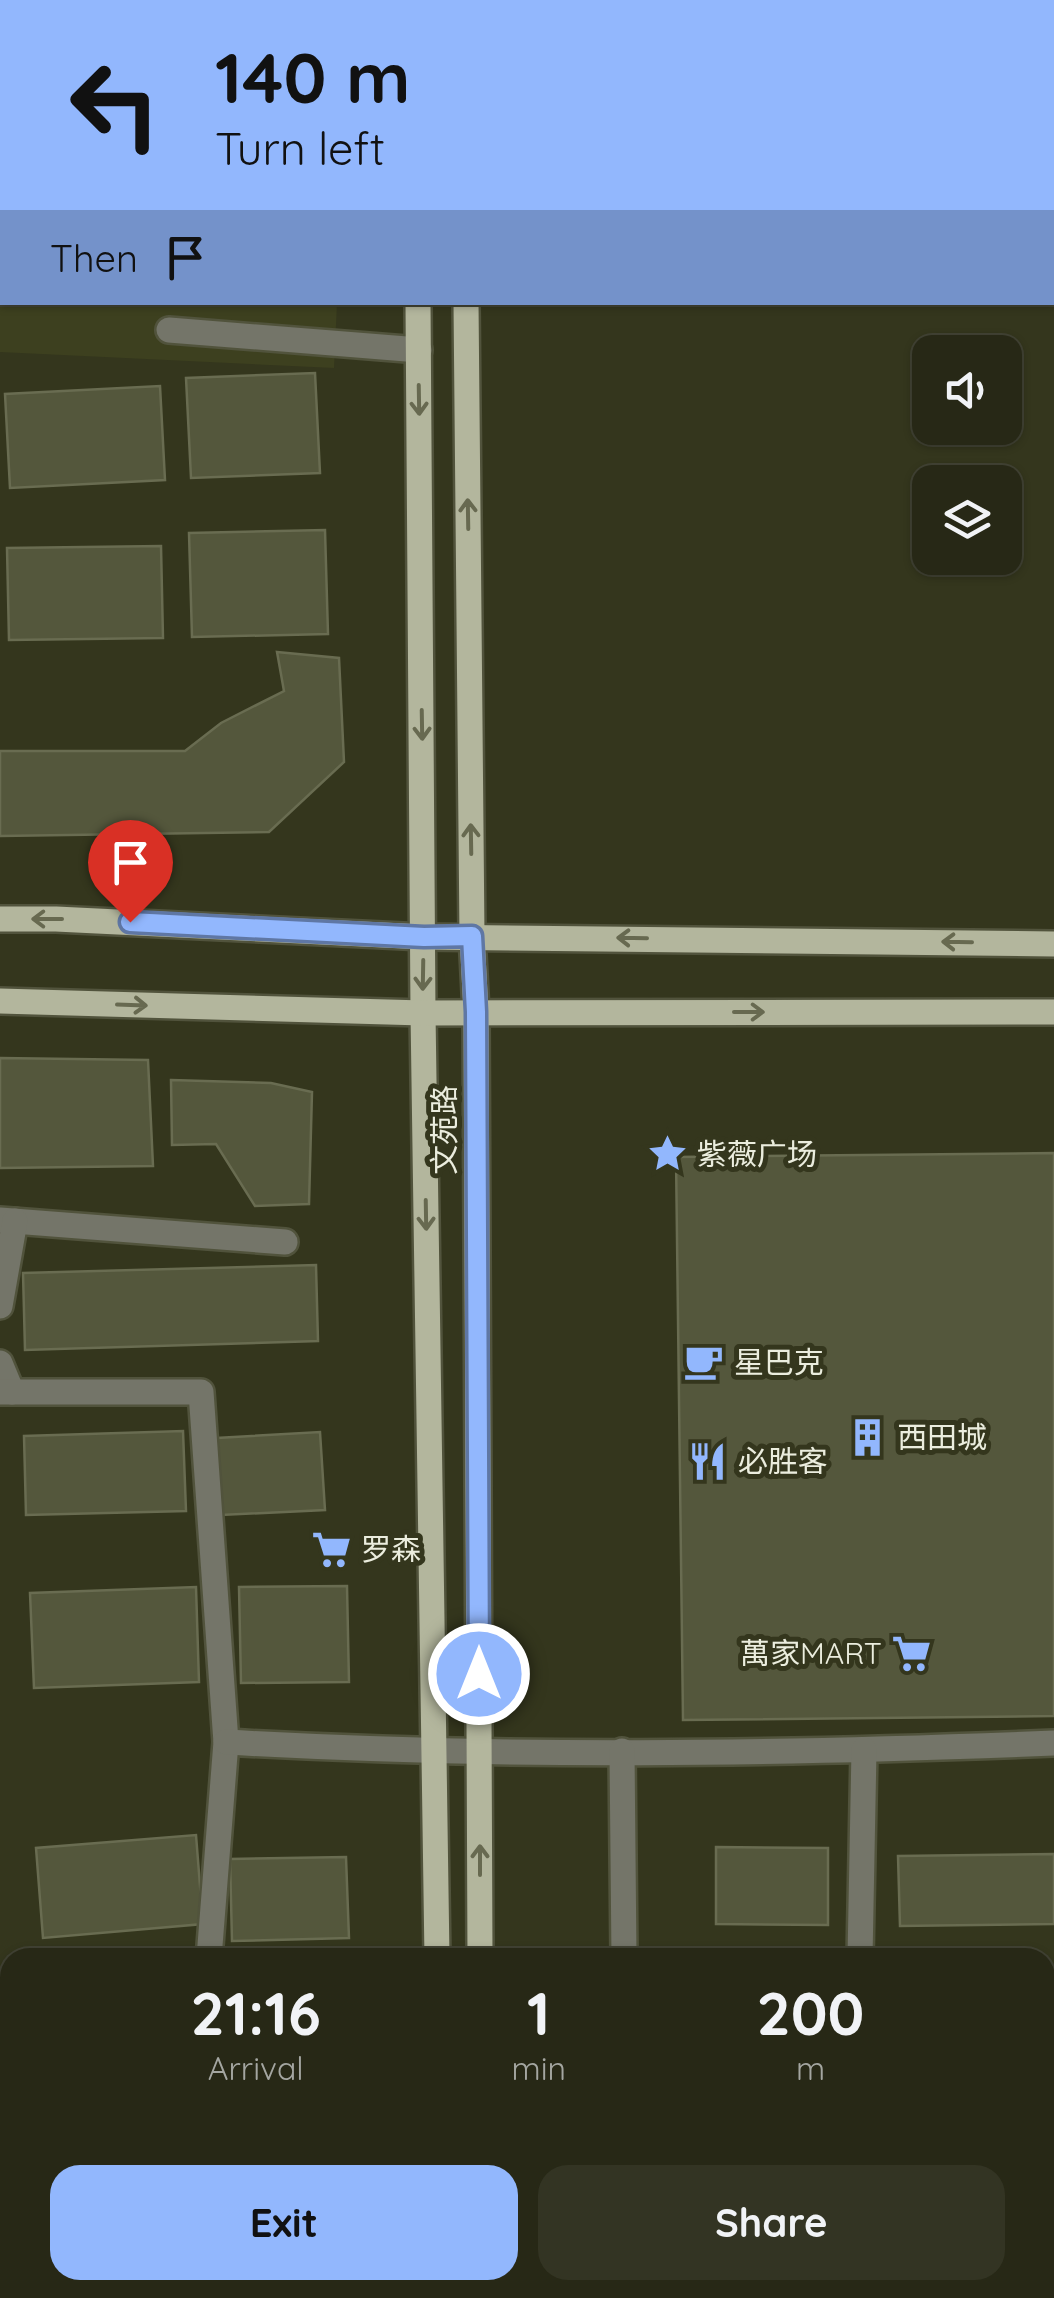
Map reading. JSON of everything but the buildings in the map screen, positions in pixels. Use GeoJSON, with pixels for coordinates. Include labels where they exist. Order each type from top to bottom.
{"type":"FeatureCollection","features":[{"type":"Feature","properties":{"kind":"main road","name":"文苑路"},"geometry":{"type":"LineString","coordinates":[[418,305],[423,1013],[437,1948]]}},
{"type":"Feature","properties":{"kind":"main road","name":"文苑路"},"geometry":{"type":"LineString","coordinates":[[466,305],[476,1012],[480,1948]]}},
{"type":"Feature","properties":{"kind":"main road"},"geometry":{"type":"LineString","coordinates":[[0,919],[424,937],[1054,944]]}},
{"type":"Feature","properties":{"kind":"main road"},"geometry":{"type":"LineString","coordinates":[[0,1001],[423,1013],[1054,1012]]}},
{"type":"Feature","properties":{"kind":"lane"},"geometry":{"type":"LineString","coordinates":[[169,330],[419,350]]}},
{"type":"Feature","properties":{"kind":"lane"},"geometry":{"type":"LineString","coordinates":[[0,1306],[8,1221],[284,1242]]}},
{"type":"Feature","properties":{"kind":"lane"},"geometry":{"type":"LineString","coordinates":[[0,1363],[6,1392],[202,1392],[226,1742],[210,1948]]}},
{"type":"Feature","properties":{"kind":"lane"},"geometry":{"type":"LineString","coordinates":[[226,1742],[434,1752],[864,1750],[1054,1743]]}},
{"type":"Feature","properties":{"kind":"lane"},"geometry":{"type":"LineString","coordinates":[[860,1948],[864,1750]]}},
{"type":"Feature","properties":{"kind":"lane"},"geometry":{"type":"LineString","coordinates":[[622,1751],[624,1948]]}},
{"type":"Feature","properties":{"kind":"shaded area"},"geometry":{"type":"Polygon","coordinates":[[[0,305],[337,305],[334,368],[0,352],[0,305]]]}},
{"type":"Feature","properties":{"kind":"place","name":"紫薇广场"},"geometry":{"type":"Point","coordinates":[667,1154]}},
{"type":"Feature","properties":{"kind":"place","name":"星巴克"},"geometry":{"type":"Point","coordinates":[704,1362]}},
{"type":"Feature","properties":{"kind":"place","name":"西田城"},"geometry":{"type":"Point","coordinates":[867,1437]}},
{"type":"Feature","properties":{"kind":"place","name":"必胜客"},"geometry":{"type":"Point","coordinates":[708,1461]}},
{"type":"Feature","properties":{"kind":"place","name":"罗森"},"geometry":{"type":"Point","coordinates":[331,1549]}},
{"type":"Feature","properties":{"kind":"place","name":"萬家MART"},"geometry":{"type":"Point","coordinates":[912,1653]}},
{"type":"Feature","properties":{"kind":"route"},"geometry":{"type":"LineString","coordinates":[[130,922],[472,936],[476,1012],[479,1674]]}}]}
